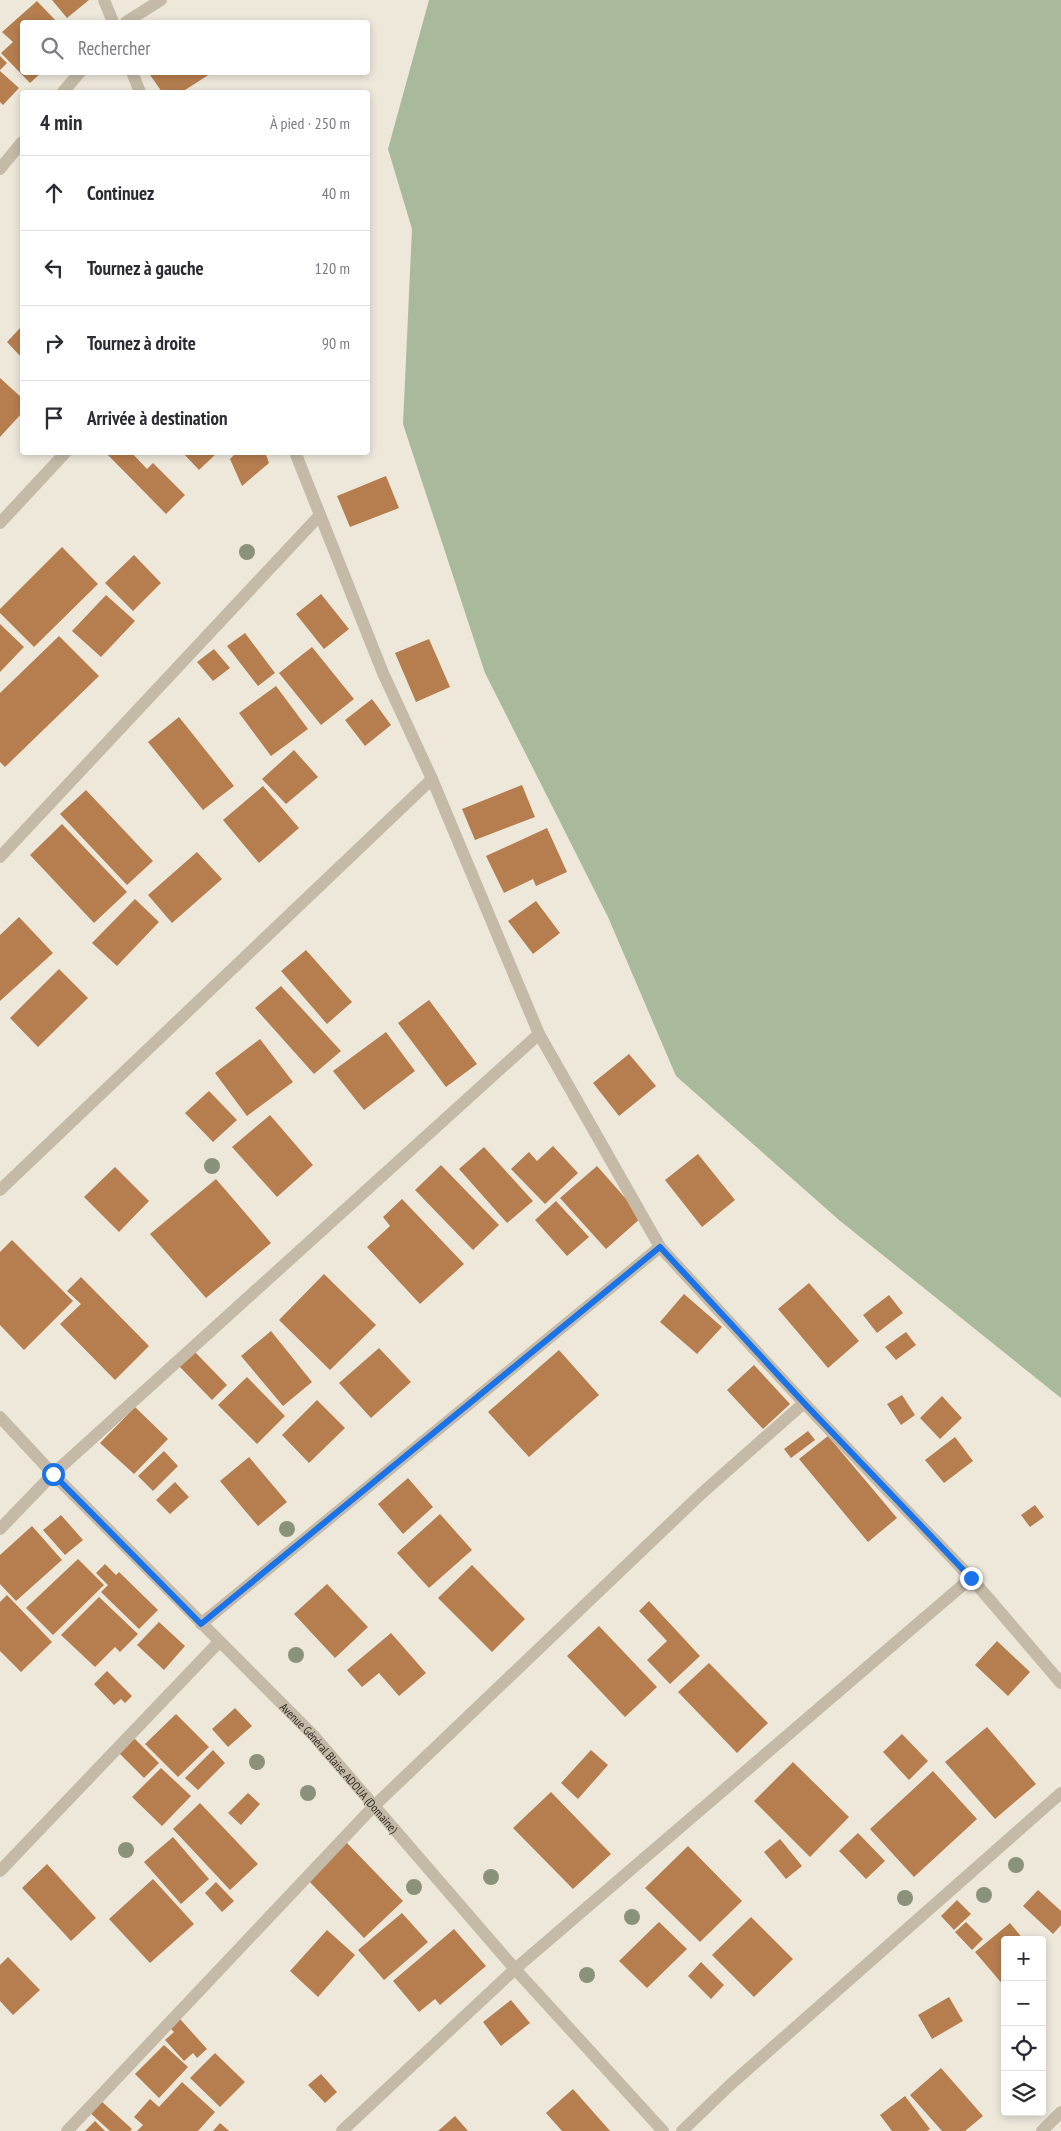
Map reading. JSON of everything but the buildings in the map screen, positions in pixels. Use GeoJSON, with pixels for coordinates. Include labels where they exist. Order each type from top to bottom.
{"type":"FeatureCollection","features":[{"type":"Feature","properties":{"kind":"street"},"geometry":{"type":"LineString","coordinates":[[104,0],[112,20]]}},
{"type":"Feature","properties":{"kind":"street"},"geometry":{"type":"LineString","coordinates":[[129,20],[161,0]]}},
{"type":"Feature","properties":{"kind":"street"},"geometry":{"type":"LineString","coordinates":[[66,90],[78,75]]}},
{"type":"Feature","properties":{"kind":"street"},"geometry":{"type":"LineString","coordinates":[[133,75],[139,90]]}},
{"type":"Feature","properties":{"kind":"street"},"geometry":{"type":"LineString","coordinates":[[0,170],[20,145]]}},
{"type":"Feature","properties":{"kind":"street"},"geometry":{"type":"LineString","coordinates":[[0,523],[63,455]]}},
{"type":"Feature","properties":{"kind":"street"},"geometry":{"type":"LineString","coordinates":[[296,455],[383,673],[432,779],[540,1034],[660,1247],[804,1403],[971,1578],[1061,1683]]}},
{"type":"Feature","properties":{"kind":"street"},"geometry":{"type":"LineString","coordinates":[[0,857],[320,515]]}},
{"type":"Feature","properties":{"kind":"street"},"geometry":{"type":"LineString","coordinates":[[0,1190],[432,779]]}},
{"type":"Feature","properties":{"kind":"street"},"geometry":{"type":"LineString","coordinates":[[0,1529],[53,1474],[540,1034]]}},
{"type":"Feature","properties":{"kind":"street"},"geometry":{"type":"LineString","coordinates":[[201,1624],[660,1247]]}},
{"type":"Feature","properties":{"kind":"street"},"geometry":{"type":"LineString","coordinates":[[67,2131],[373,1807],[701,1494],[804,1403]]}},
{"type":"Feature","properties":{"kind":"street","name":"Avenue Général Blaise ADOUA (Domaine)"},"geometry":{"type":"LineString","coordinates":[[0,1417],[53,1474],[313,1735],[373,1807],[515,1969],[663,2131]]}},
{"type":"Feature","properties":{"kind":"street"},"geometry":{"type":"LineString","coordinates":[[342,2131],[515,1969],[971,1578]]}},
{"type":"Feature","properties":{"kind":"street"},"geometry":{"type":"LineString","coordinates":[[0,1871],[219,1642]]}},
{"type":"Feature","properties":{"kind":"street"},"geometry":{"type":"LineString","coordinates":[[682,2131],[730,2085],[1061,1793]]}},
{"type":"Feature","properties":{"kind":"street"},"geometry":{"type":"LineString","coordinates":[[1042,2131],[1061,2112]]}},
{"type":"Feature","properties":{"kind":"green space"},"geometry":{"type":"Polygon","coordinates":[[[429,0],[1061,0],[1061,1398],[839,1220],[676,1076],[608,917],[485,673],[403,424],[412,229],[388,149],[429,0]]]}},
{"type":"Feature","properties":{"kind":"route"},"geometry":{"type":"LineString","coordinates":[[53,1474],[201,1624],[660,1247],[804,1403],[971,1578]]}}]}
